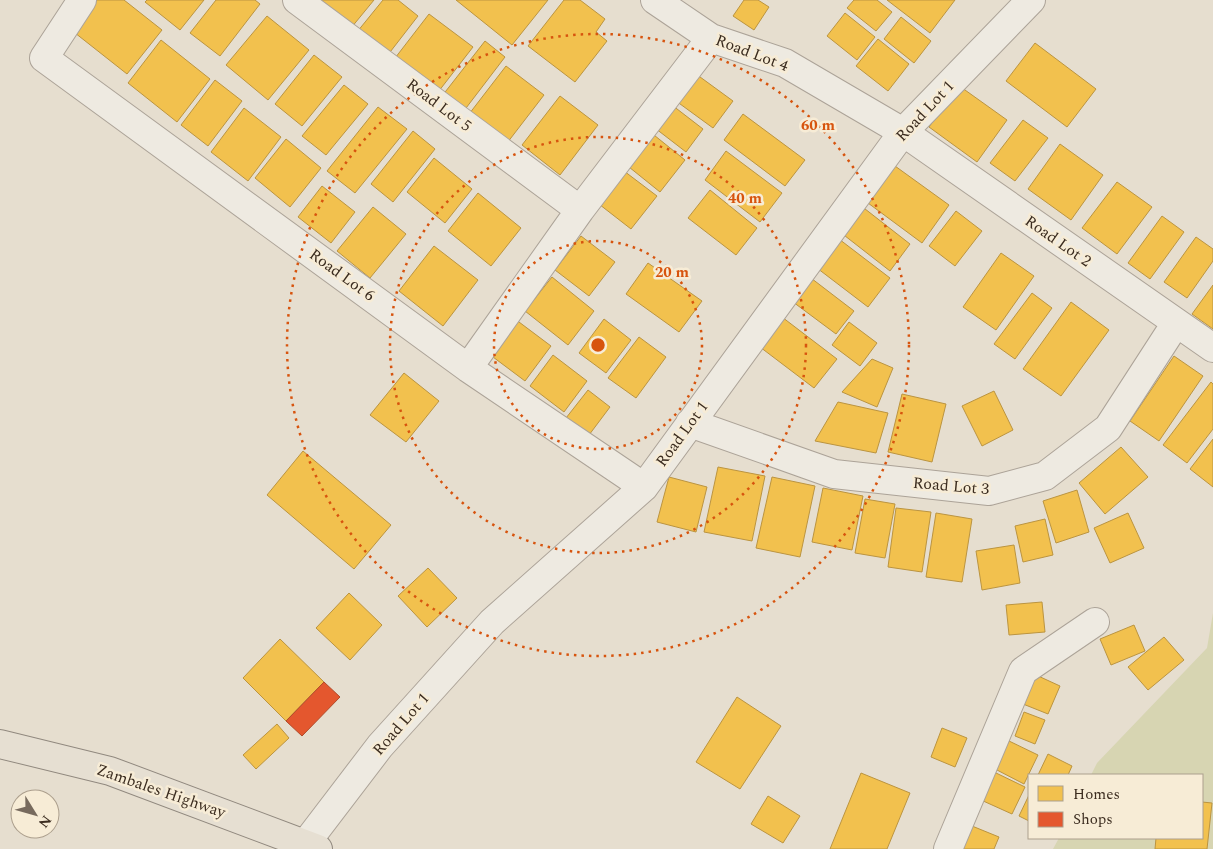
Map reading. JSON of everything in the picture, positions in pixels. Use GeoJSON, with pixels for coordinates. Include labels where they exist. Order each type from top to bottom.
{"type":"FeatureCollection","features":[{"type":"Feature","properties":{"kind":"main road","name":"Zambales Highway"},"geometry":{"type":"LineString","coordinates":[[0,744],[110,771],[312,846]]}},
{"type":"Feature","properties":{"kind":"street","name":"Road Lot 6"},"geometry":{"type":"LineString","coordinates":[[82,0],[44,58],[468,368],[644,487]]}},
{"type":"Feature","properties":{"kind":"street","name":"Road Lot 5"},"geometry":{"type":"LineString","coordinates":[[297,0],[580,210]]}},
{"type":"Feature","properties":{"kind":"street","name":"Road Lot 4"},"geometry":{"type":"LineString","coordinates":[[654,0],[711,38],[785,63],[903,132]]}},
{"type":"Feature","properties":{"kind":"street","name":"Road Lot 1"},"geometry":{"type":"LineString","coordinates":[[312,846],[380,746],[492,622],[644,487],[903,132],[1030,0]]}},
{"type":"Feature","properties":{"kind":"street"},"geometry":{"type":"LineString","coordinates":[[468,368],[580,210],[711,38]]}},
{"type":"Feature","properties":{"kind":"street","name":"Road Lot 2"},"geometry":{"type":"LineString","coordinates":[[903,132],[1213,348]]}},
{"type":"Feature","properties":{"kind":"street","name":"Road Lot 3"},"geometry":{"type":"LineString","coordinates":[[690,423],[834,474],[989,491],[1045,476],[1108,428],[1176,323]]}},
{"type":"Feature","properties":{"kind":"street"},"geometry":{"type":"LineString","coordinates":[[948,849],[1023,671],[1095,622]]}},
{"type":"Feature","properties":{"kind":"shaded area"},"geometry":{"type":"Polygon","coordinates":[[[1213,613],[1213,849],[1053,849],[1058,839],[1203,839],[1203,774],[1092,774],[1097,763],[1207,648],[1213,613]]]}},
{"type":"Feature","properties":{"kind":"building: Homes"},"geometry":{"type":"Polygon","coordinates":[[[93,0],[124,0],[162,30],[127,74],[70,29],[93,0]]]}},
{"type":"Feature","properties":{"kind":"building: Homes"},"geometry":{"type":"Polygon","coordinates":[[[147,0],[204,0],[180,30],[145,2],[147,0]]]}},
{"type":"Feature","properties":{"kind":"building: Homes"},"geometry":{"type":"Polygon","coordinates":[[[216,0],[255,0],[260,4],[220,56],[190,33],[216,0]]]}},
{"type":"Feature","properties":{"kind":"building: Homes"},"geometry":{"type":"Polygon","coordinates":[[[315,0],[374,0],[351,28],[315,0]]]}},
{"type":"Feature","properties":{"kind":"building: Homes"},"geometry":{"type":"Polygon","coordinates":[[[383,0],[398,0],[418,16],[387,56],[357,32],[383,0]]]}},
{"type":"Feature","properties":{"kind":"building: Homes"},"geometry":{"type":"Polygon","coordinates":[[[456,0],[548,0],[512,45],[456,0]]]}},
{"type":"Feature","properties":{"kind":"building: Homes"},"geometry":{"type":"Polygon","coordinates":[[[564,0],[580,0],[605,19],[596,32],[607,41],[575,82],[528,46],[564,0]]]}},
{"type":"Feature","properties":{"kind":"building: Homes"},"geometry":{"type":"Polygon","coordinates":[[[744,0],[758,0],[769,7],[754,30],[733,16],[744,0]]]}},
{"type":"Feature","properties":{"kind":"building: Homes"},"geometry":{"type":"Polygon","coordinates":[[[854,0],[877,0],[892,12],[876,31],[847,8],[854,0]]]}},
{"type":"Feature","properties":{"kind":"building: Homes"},"geometry":{"type":"Polygon","coordinates":[[[887,0],[955,0],[930,33],[887,0]]]}},
{"type":"Feature","properties":{"kind":"building: Homes"},"geometry":{"type":"Polygon","coordinates":[[[845,13],[875,37],[857,60],[827,36],[845,13]]]}},
{"type":"Feature","properties":{"kind":"building: Homes"},"geometry":{"type":"Polygon","coordinates":[[[429,14],[473,47],[435,96],[392,62],[429,14]]]}},
{"type":"Feature","properties":{"kind":"building: Homes"},"geometry":{"type":"Polygon","coordinates":[[[267,16],[309,50],[268,100],[226,65],[267,16]]]}},
{"type":"Feature","properties":{"kind":"building: Homes"},"geometry":{"type":"Polygon","coordinates":[[[901,17],[931,41],[914,63],[884,39],[901,17]]]}},
{"type":"Feature","properties":{"kind":"building: Homes"},"geometry":{"type":"Polygon","coordinates":[[[878,39],[909,64],[888,91],[856,66],[878,39]]]}},
{"type":"Feature","properties":{"kind":"building: Homes"},"geometry":{"type":"Polygon","coordinates":[[[161,40],[210,79],[177,122],[128,83],[161,40]]]}},
{"type":"Feature","properties":{"kind":"building: Homes"},"geometry":{"type":"Polygon","coordinates":[[[485,41],[505,57],[463,112],[442,96],[485,41]]]}},
{"type":"Feature","properties":{"kind":"building: Homes"},"geometry":{"type":"Polygon","coordinates":[[[1035,43],[1096,89],[1067,127],[1006,81],[1035,43]]]}},
{"type":"Feature","properties":{"kind":"building: Homes"},"geometry":{"type":"Polygon","coordinates":[[[314,55],[342,77],[302,126],[275,104],[314,55]]]}},
{"type":"Feature","properties":{"kind":"building: Homes"},"geometry":{"type":"Polygon","coordinates":[[[506,66],[544,95],[504,147],[466,118],[506,66]]]}},
{"type":"Feature","properties":{"kind":"building: Homes"},"geometry":{"type":"Polygon","coordinates":[[[696,74],[733,101],[713,128],[676,101],[696,74]]]}},
{"type":"Feature","properties":{"kind":"building: Homes"},"geometry":{"type":"Polygon","coordinates":[[[215,80],[242,101],[208,146],[181,125],[215,80]]]}},
{"type":"Feature","properties":{"kind":"building: Homes"},"geometry":{"type":"Polygon","coordinates":[[[344,85],[368,104],[326,155],[302,136],[344,85]]]}},
{"type":"Feature","properties":{"kind":"building: Homes"},"geometry":{"type":"Polygon","coordinates":[[[958,85],[1007,120],[977,162],[929,127],[958,85]]]}},
{"type":"Feature","properties":{"kind":"building: Homes"},"geometry":{"type":"Polygon","coordinates":[[[560,96],[598,125],[560,175],[522,145],[560,96]]]}},
{"type":"Feature","properties":{"kind":"building: Homes"},"geometry":{"type":"Polygon","coordinates":[[[668,102],[703,129],[686,152],[651,125],[668,102]]]}},
{"type":"Feature","properties":{"kind":"building: Homes"},"geometry":{"type":"Polygon","coordinates":[[[378,107],[407,129],[355,193],[327,171],[378,107]]]}},
{"type":"Feature","properties":{"kind":"building: Homes"},"geometry":{"type":"Polygon","coordinates":[[[244,108],[281,137],[248,181],[211,152],[244,108]]]}},
{"type":"Feature","properties":{"kind":"building: Homes"},"geometry":{"type":"Polygon","coordinates":[[[743,114],[805,160],[785,186],[724,140],[743,114]]]}},
{"type":"Feature","properties":{"kind":"building: Homes"},"geometry":{"type":"Polygon","coordinates":[[[1023,120],[1048,138],[1015,181],[990,163],[1023,120]]]}},
{"type":"Feature","properties":{"kind":"building: Homes"},"geometry":{"type":"Polygon","coordinates":[[[413,131],[435,149],[393,202],[371,184],[413,131]]]}},
{"type":"Feature","properties":{"kind":"building: Homes"},"geometry":{"type":"Polygon","coordinates":[[[649,131],[685,160],[660,192],[624,163],[649,131]]]}},
{"type":"Feature","properties":{"kind":"building: Homes"},"geometry":{"type":"Polygon","coordinates":[[[286,139],[321,168],[290,207],[255,178],[286,139]]]}},
{"type":"Feature","properties":{"kind":"building: Homes"},"geometry":{"type":"Polygon","coordinates":[[[1060,144],[1103,175],[1071,220],[1028,189],[1060,144]]]}},
{"type":"Feature","properties":{"kind":"building: Homes"},"geometry":{"type":"Polygon","coordinates":[[[726,151],[782,193],[760,222],[705,180],[726,151]]]}},
{"type":"Feature","properties":{"kind":"building: Homes"},"geometry":{"type":"Polygon","coordinates":[[[434,158],[472,189],[445,223],[407,192],[434,158]]]}},
{"type":"Feature","properties":{"kind":"building: Homes"},"geometry":{"type":"Polygon","coordinates":[[[895,166],[949,205],[922,243],[868,203],[895,166]]]}},
{"type":"Feature","properties":{"kind":"building: Homes"},"geometry":{"type":"Polygon","coordinates":[[[620,168],[657,196],[631,229],[595,201],[620,168]]]}},
{"type":"Feature","properties":{"kind":"building: Homes"},"geometry":{"type":"Polygon","coordinates":[[[1117,182],[1152,207],[1117,254],[1082,228],[1117,182]]]}},
{"type":"Feature","properties":{"kind":"building: Homes"},"geometry":{"type":"Polygon","coordinates":[[[322,186],[355,212],[331,243],[298,217],[322,186]]]}},
{"type":"Feature","properties":{"kind":"building: Homes"},"geometry":{"type":"Polygon","coordinates":[[[710,190],[757,228],[736,255],[688,218],[710,190]]]}},
{"type":"Feature","properties":{"kind":"building: Homes"},"geometry":{"type":"Polygon","coordinates":[[[478,193],[521,228],[491,266],[448,231],[478,193]]]}},
{"type":"Feature","properties":{"kind":"building: Homes"},"geometry":{"type":"Polygon","coordinates":[[[860,205],[910,244],[890,271],[840,232],[860,205]]]}},
{"type":"Feature","properties":{"kind":"building: Homes"},"geometry":{"type":"Polygon","coordinates":[[[373,207],[406,234],[370,278],[337,251],[373,207]]]}},
{"type":"Feature","properties":{"kind":"building: Homes"},"geometry":{"type":"Polygon","coordinates":[[[956,211],[982,231],[955,266],[929,246],[956,211]]]}},
{"type":"Feature","properties":{"kind":"building: Homes"},"geometry":{"type":"Polygon","coordinates":[[[1162,216],[1184,232],[1150,279],[1128,263],[1162,216]]]}},
{"type":"Feature","properties":{"kind":"building: Homes"},"geometry":{"type":"Polygon","coordinates":[[[581,236],[615,262],[589,296],[555,270],[581,236]]]}},
{"type":"Feature","properties":{"kind":"building: Homes"},"geometry":{"type":"Polygon","coordinates":[[[835,236],[890,278],[868,307],[813,265],[835,236]]]}},
{"type":"Feature","properties":{"kind":"building: Homes"},"geometry":{"type":"Polygon","coordinates":[[[1196,237],[1213,249],[1213,261],[1187,298],[1164,282],[1196,237]]]}},
{"type":"Feature","properties":{"kind":"building: Homes"},"geometry":{"type":"Polygon","coordinates":[[[434,246],[478,280],[443,326],[399,291],[434,246]]]}},
{"type":"Feature","properties":{"kind":"building: Homes"},"geometry":{"type":"Polygon","coordinates":[[[1001,253],[1034,276],[996,330],[963,307],[1001,253]]]}},
{"type":"Feature","properties":{"kind":"building: Homes"},"geometry":{"type":"Polygon","coordinates":[[[648,263],[702,301],[679,332],[626,294],[648,263]]]}},
{"type":"Feature","properties":{"kind":"building: Homes"},"geometry":{"type":"Polygon","coordinates":[[[807,275],[854,311],[836,334],[789,299],[807,275]]]}},
{"type":"Feature","properties":{"kind":"building: Homes"},"geometry":{"type":"Polygon","coordinates":[[[552,277],[594,311],[568,345],[525,311],[552,277]]]}},
{"type":"Feature","properties":{"kind":"building: Homes"},"geometry":{"type":"Polygon","coordinates":[[[1213,285],[1213,329],[1192,314],[1213,285]]]}},
{"type":"Feature","properties":{"kind":"building: Homes"},"geometry":{"type":"Polygon","coordinates":[[[1032,293],[1052,308],[1015,359],[994,344],[1032,293]]]}},
{"type":"Feature","properties":{"kind":"building: Homes"},"geometry":{"type":"Polygon","coordinates":[[[1071,302],[1109,330],[1061,396],[1023,369],[1071,302]]]}},
{"type":"Feature","properties":{"kind":"building: Homes"},"geometry":{"type":"Polygon","coordinates":[[[778,314],[837,359],[814,388],[756,344],[778,314]]]}},
{"type":"Feature","properties":{"kind":"building: Homes"},"geometry":{"type":"Polygon","coordinates":[[[511,316],[551,346],[525,381],[485,351],[511,316]]]}},
{"type":"Feature","properties":{"kind":"building: Homes"},"geometry":{"type":"Polygon","coordinates":[[[604,319],[631,340],[606,373],[579,353],[604,319]]]}},
{"type":"Feature","properties":{"kind":"building: Homes"},"geometry":{"type":"Polygon","coordinates":[[[849,322],[877,343],[860,366],[832,345],[849,322]]]}},
{"type":"Feature","properties":{"kind":"building: Homes"},"geometry":{"type":"Polygon","coordinates":[[[639,337],[666,357],[636,398],[608,378],[639,337]]]}},
{"type":"Feature","properties":{"kind":"building: Homes"},"geometry":{"type":"Polygon","coordinates":[[[553,355],[587,381],[564,412],[530,386],[553,355]]]}},
{"type":"Feature","properties":{"kind":"building: Homes"},"geometry":{"type":"Polygon","coordinates":[[[1174,356],[1203,376],[1159,441],[1130,421],[1174,356]]]}},
{"type":"Feature","properties":{"kind":"building: Homes"},"geometry":{"type":"Polygon","coordinates":[[[872,359],[893,368],[877,407],[842,392],[872,359]]]}},
{"type":"Feature","properties":{"kind":"building: Homes"},"geometry":{"type":"Polygon","coordinates":[[[404,373],[439,401],[406,442],[370,415],[404,373]]]}},
{"type":"Feature","properties":{"kind":"building: Homes"},"geometry":{"type":"Polygon","coordinates":[[[1211,382],[1213,384],[1213,429],[1187,463],[1163,445],[1211,382]]]}},
{"type":"Feature","properties":{"kind":"building: Homes"},"geometry":{"type":"Polygon","coordinates":[[[588,390],[610,407],[589,435],[566,418],[588,390]]]}},
{"type":"Feature","properties":{"kind":"building: Homes"},"geometry":{"type":"Polygon","coordinates":[[[994,391],[1013,430],[982,446],[962,406],[994,391]]]}},
{"type":"Feature","properties":{"kind":"building: Homes"},"geometry":{"type":"Polygon","coordinates":[[[902,394],[946,404],[932,462],[888,452],[902,394]]]}},
{"type":"Feature","properties":{"kind":"building: Homes"},"geometry":{"type":"Polygon","coordinates":[[[838,402],[888,413],[876,453],[815,441],[838,402]]]}},
{"type":"Feature","properties":{"kind":"building: Homes"},"geometry":{"type":"Polygon","coordinates":[[[1213,439],[1213,487],[1190,469],[1213,439]]]}},
{"type":"Feature","properties":{"kind":"building: Homes"},"geometry":{"type":"Polygon","coordinates":[[[1121,447],[1148,477],[1105,514],[1079,483],[1121,447]]]}},
{"type":"Feature","properties":{"kind":"building: Homes"},"geometry":{"type":"Polygon","coordinates":[[[303,451],[391,525],[354,569],[267,495],[303,451]]]}},
{"type":"Feature","properties":{"kind":"building: Homes"},"geometry":{"type":"Polygon","coordinates":[[[718,467],[765,476],[752,541],[704,532],[718,467]]]}},
{"type":"Feature","properties":{"kind":"building: Homes"},"geometry":{"type":"Polygon","coordinates":[[[669,477],[707,487],[696,532],[657,522],[669,477]]]}},
{"type":"Feature","properties":{"kind":"building: Homes"},"geometry":{"type":"Polygon","coordinates":[[[772,477],[815,486],[800,557],[756,548],[772,477]]]}},
{"type":"Feature","properties":{"kind":"building: Homes"},"geometry":{"type":"Polygon","coordinates":[[[823,488],[863,496],[852,550],[812,542],[823,488]]]}},
{"type":"Feature","properties":{"kind":"building: Homes"},"geometry":{"type":"Polygon","coordinates":[[[1077,490],[1089,532],[1056,543],[1043,501],[1077,490]]]}},
{"type":"Feature","properties":{"kind":"building: Homes"},"geometry":{"type":"Polygon","coordinates":[[[865,499],[895,504],[885,558],[855,553],[865,499]]]}},
{"type":"Feature","properties":{"kind":"building: Homes"},"geometry":{"type":"Polygon","coordinates":[[[896,508],[931,512],[922,572],[888,567],[896,508]]]}},
{"type":"Feature","properties":{"kind":"building: Homes"},"geometry":{"type":"Polygon","coordinates":[[[936,513],[972,519],[962,582],[926,577],[936,513]]]}},
{"type":"Feature","properties":{"kind":"building: Homes"},"geometry":{"type":"Polygon","coordinates":[[[1128,513],[1144,548],[1110,563],[1094,528],[1128,513]]]}},
{"type":"Feature","properties":{"kind":"building: Homes"},"geometry":{"type":"Polygon","coordinates":[[[1045,519],[1053,555],[1023,562],[1015,526],[1045,519]]]}},
{"type":"Feature","properties":{"kind":"building: Homes"},"geometry":{"type":"Polygon","coordinates":[[[1014,545],[1020,583],[982,590],[976,551],[1014,545]]]}},
{"type":"Feature","properties":{"kind":"building: Homes"},"geometry":{"type":"Polygon","coordinates":[[[428,568],[457,598],[427,627],[398,596],[428,568]]]}},
{"type":"Feature","properties":{"kind":"building: Homes"},"geometry":{"type":"Polygon","coordinates":[[[349,593],[382,625],[350,660],[316,628],[349,593]]]}},
{"type":"Feature","properties":{"kind":"building: Homes"},"geometry":{"type":"Polygon","coordinates":[[[1042,602],[1045,632],[1009,635],[1006,605],[1042,602]]]}},
{"type":"Feature","properties":{"kind":"building: Homes"},"geometry":{"type":"Polygon","coordinates":[[[1134,625],[1145,651],[1111,665],[1100,639],[1134,625]]]}},
{"type":"Feature","properties":{"kind":"building: Homes"},"geometry":{"type":"Polygon","coordinates":[[[1164,637],[1184,660],[1148,690],[1128,667],[1164,637]]]}},
{"type":"Feature","properties":{"kind":"building: Homes"},"geometry":{"type":"Polygon","coordinates":[[[280,639],[324,682],[286,721],[243,678],[280,639]]]}},
{"type":"Feature","properties":{"kind":"building: Homes"},"geometry":{"type":"Polygon","coordinates":[[[1036,675],[1060,686],[1048,714],[1023,704],[1036,675]]]}},
{"type":"Feature","properties":{"kind":"building: Homes"},"geometry":{"type":"Polygon","coordinates":[[[737,697],[781,726],[740,789],[696,762],[737,697]]]}},
{"type":"Feature","properties":{"kind":"building: Homes"},"geometry":{"type":"Polygon","coordinates":[[[1024,712],[1045,720],[1035,744],[1015,736],[1024,712]]]}},
{"type":"Feature","properties":{"kind":"building: Homes"},"geometry":{"type":"Polygon","coordinates":[[[277,724],[289,738],[256,769],[243,755],[277,724]]]}},
{"type":"Feature","properties":{"kind":"building: Homes"},"geometry":{"type":"Polygon","coordinates":[[[942,728],[967,738],[955,767],[931,757],[942,728]]]}},
{"type":"Feature","properties":{"kind":"building: Homes"},"geometry":{"type":"Polygon","coordinates":[[[1009,741],[1038,755],[1024,784],[995,769],[1009,741]]]}},
{"type":"Feature","properties":{"kind":"building: Homes"},"geometry":{"type":"Polygon","coordinates":[[[1048,754],[1072,766],[1068,774],[1038,774],[1048,754]]]}},
{"type":"Feature","properties":{"kind":"building: Homes"},"geometry":{"type":"Polygon","coordinates":[[[994,772],[1025,787],[1012,814],[981,800],[994,772]]]}},
{"type":"Feature","properties":{"kind":"building: Homes"},"geometry":{"type":"Polygon","coordinates":[[[861,773],[910,793],[887,849],[830,849],[861,773]]]}},
{"type":"Feature","properties":{"kind":"building: Homes"},"geometry":{"type":"Polygon","coordinates":[[[768,796],[800,816],[783,843],[751,824],[768,796]]]}},
{"type":"Feature","properties":{"kind":"building: Homes"},"geometry":{"type":"Polygon","coordinates":[[[1028,797],[1028,820],[1019,816],[1028,797]]]}},
{"type":"Feature","properties":{"kind":"building: Homes"},"geometry":{"type":"Polygon","coordinates":[[[1203,802],[1212,803],[1207,849],[1155,849],[1156,839],[1203,839],[1203,802]]]}},
{"type":"Feature","properties":{"kind":"building: Homes"},"geometry":{"type":"Polygon","coordinates":[[[972,826],[999,837],[994,849],[962,849],[972,826]]]}},
{"type":"Feature","properties":{"kind":"building: Shops"},"geometry":{"type":"Polygon","coordinates":[[[324,682],[340,697],[302,736],[286,721],[324,682]]]}}]}
